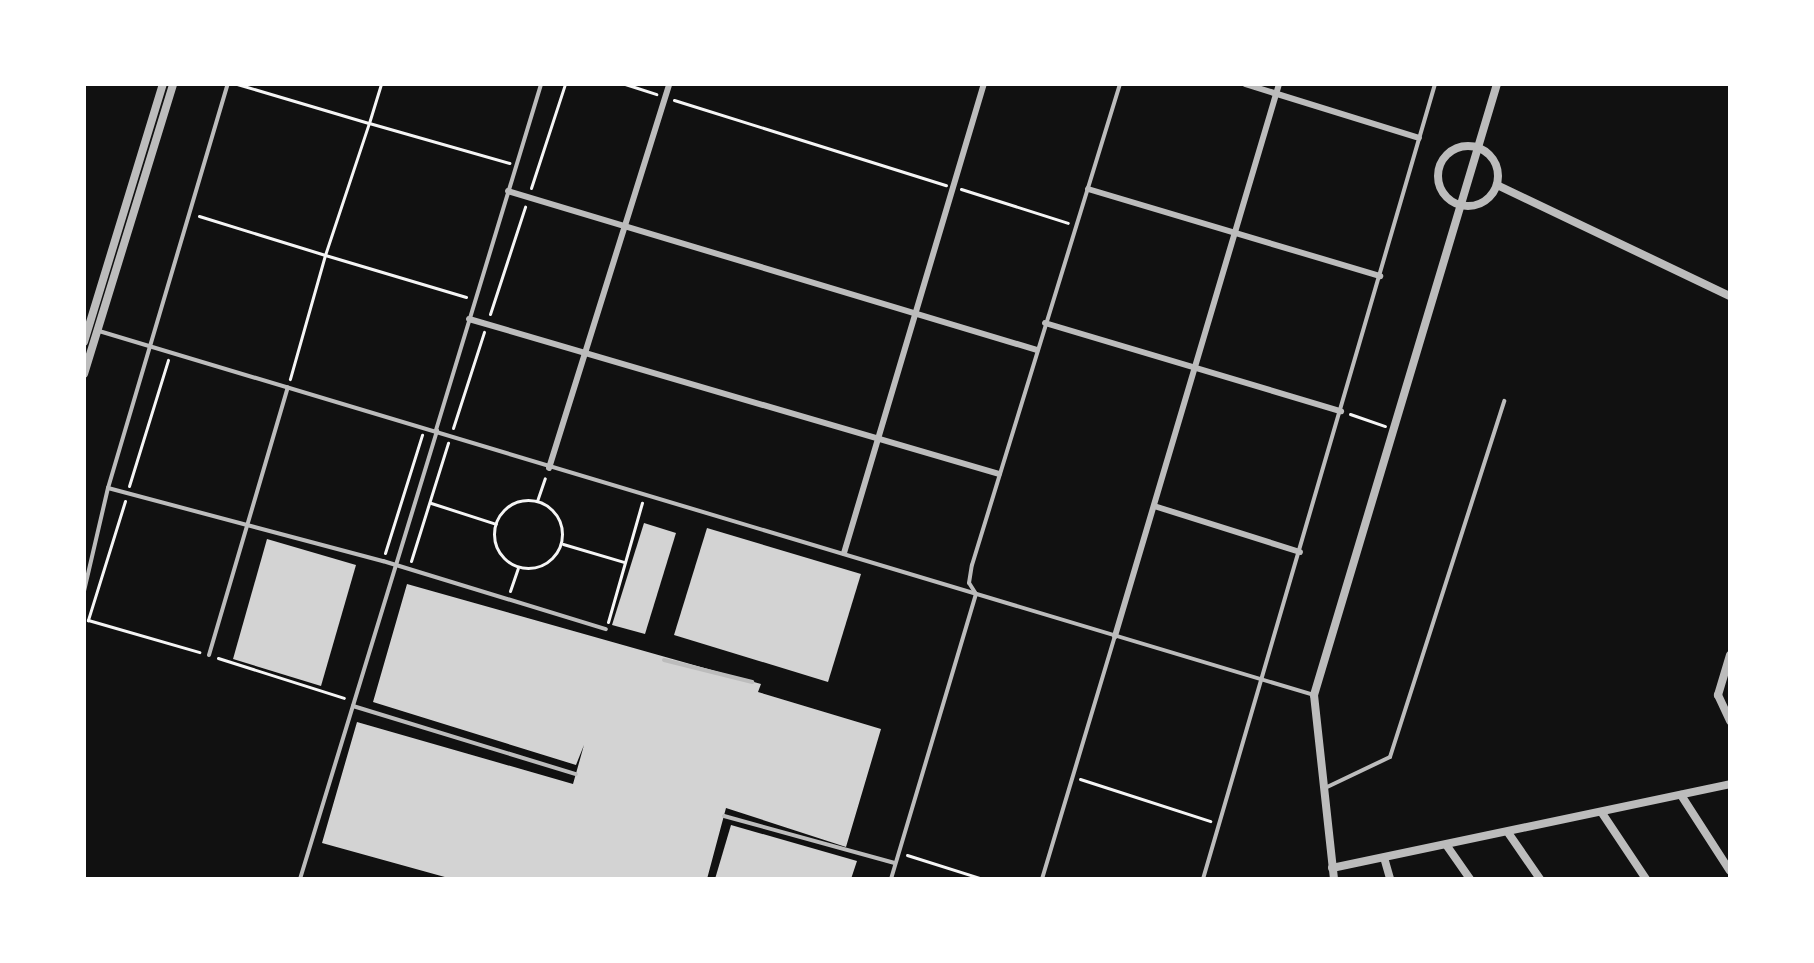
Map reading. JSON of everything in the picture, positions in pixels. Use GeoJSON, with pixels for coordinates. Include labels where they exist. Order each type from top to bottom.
{"type":"FeatureCollection","features":[{"type":"Feature","properties":{"kind":"street"},"geometry":{"type":"LineString","coordinates":[[84,342],[163,84]]}},
{"type":"Feature","properties":{"kind":"street"},"geometry":{"type":"LineString","coordinates":[[84,374],[173,84]]}},
{"type":"Feature","properties":{"kind":"street"},"geometry":{"type":"LineString","coordinates":[[549,468],[669,84]]}},
{"type":"Feature","properties":{"kind":"street"},"geometry":{"type":"LineString","coordinates":[[844,553],[984,84]]}},
{"type":"Feature","properties":{"kind":"street"},"geometry":{"type":"LineString","coordinates":[[1245,84],[1419,138]]}},
{"type":"Feature","properties":{"kind":"street"},"geometry":{"type":"LineString","coordinates":[[1115,636],[1279,84]]}},
{"type":"Feature","properties":{"kind":"street"},"geometry":{"type":"LineString","coordinates":[[1334,879],[1325,788],[1314,731],[1314,695],[1497,84]]}},
{"type":"Feature","properties":{"kind":"street"},"geometry":{"type":"LineString","coordinates":[[1477,148],[1493,158],[1497,185],[1482,202],[1460,205],[1440,186],[1440,167],[1451,152],[1477,148]]}},
{"type":"Feature","properties":{"kind":"street"},"geometry":{"type":"LineString","coordinates":[[1497,185],[1730,296]]}},
{"type":"Feature","properties":{"kind":"street"},"geometry":{"type":"LineString","coordinates":[[1088,189],[1380,276]]}},
{"type":"Feature","properties":{"kind":"street"},"geometry":{"type":"LineString","coordinates":[[508,191],[1037,350]]}},
{"type":"Feature","properties":{"kind":"street"},"geometry":{"type":"LineString","coordinates":[[469,319],[999,474]]}},
{"type":"Feature","properties":{"kind":"street"},"geometry":{"type":"LineString","coordinates":[[1045,323],[1341,411]]}},
{"type":"Feature","properties":{"kind":"street"},"geometry":{"type":"LineString","coordinates":[[1154,506],[1300,552]]}},
{"type":"Feature","properties":{"kind":"street"},"geometry":{"type":"LineString","coordinates":[[1730,655],[1718,695],[1730,721]]}},
{"type":"Feature","properties":{"kind":"street"},"geometry":{"type":"LineString","coordinates":[[1332,868],[1385,861],[1730,784]]}},
{"type":"Feature","properties":{"kind":"street"},"geometry":{"type":"LineString","coordinates":[[1681,795],[1730,871]]}},
{"type":"Feature","properties":{"kind":"street"},"geometry":{"type":"LineString","coordinates":[[1602,813],[1646,879]]}},
{"type":"Feature","properties":{"kind":"street"},"geometry":{"type":"LineString","coordinates":[[1509,834],[1540,879]]}},
{"type":"Feature","properties":{"kind":"street"},"geometry":{"type":"LineString","coordinates":[[1447,846],[1470,879]]}},
{"type":"Feature","properties":{"kind":"street"},"geometry":{"type":"LineString","coordinates":[[1385,861],[1390,879]]}},
{"type":"Feature","properties":{"kind":"lane"},"geometry":{"type":"LineString","coordinates":[[84,591],[108,488],[228,84]]}},
{"type":"Feature","properties":{"kind":"lane"},"geometry":{"type":"LineString","coordinates":[[300,879],[541,84]]}},
{"type":"Feature","properties":{"kind":"lane"},"geometry":{"type":"LineString","coordinates":[[891,879],[976,594],[969,583],[972,565],[1120,84]]}},
{"type":"Feature","properties":{"kind":"lane"},"geometry":{"type":"LineString","coordinates":[[1203,879],[1265,680],[1435,84]]}},
{"type":"Feature","properties":{"kind":"lane"},"geometry":{"type":"LineString","coordinates":[[99,331],[451,434],[549,468],[646,492],[1314,695]]}},
{"type":"Feature","properties":{"kind":"lane"},"geometry":{"type":"LineString","coordinates":[[209,655],[288,387]]}},
{"type":"Feature","properties":{"kind":"lane"},"geometry":{"type":"LineString","coordinates":[[1325,788],[1390,757],[1504,401]]}},
{"type":"Feature","properties":{"kind":"lane"},"geometry":{"type":"LineString","coordinates":[[108,488],[383,561],[606,629]]}},
{"type":"Feature","properties":{"kind":"lane"},"geometry":{"type":"LineString","coordinates":[[1042,879],[1115,636]]}},
{"type":"Feature","properties":{"kind":"lane"},"geometry":{"type":"LineString","coordinates":[[664,660],[752,682]]}},
{"type":"Feature","properties":{"kind":"lane"},"geometry":{"type":"LineString","coordinates":[[352,703],[576,774]]}},
{"type":"Feature","properties":{"kind":"lane"},"geometry":{"type":"LineString","coordinates":[[724,816],[895,863]]}},
{"type":"Feature","properties":{"kind":"path"},"geometry":{"type":"LineString","coordinates":[[237,84],[516,165]]}},
{"type":"Feature","properties":{"kind":"path"},"geometry":{"type":"LineString","coordinates":[[288,387],[325,255],[381,84]]}},
{"type":"Feature","properties":{"kind":"path"},"geometry":{"type":"LineString","coordinates":[[409,569],[565,84]]}},
{"type":"Feature","properties":{"kind":"path"},"geometry":{"type":"LineString","coordinates":[[625,84],[1077,225]]}},
{"type":"Feature","properties":{"kind":"path"},"geometry":{"type":"LineString","coordinates":[[190,213],[475,299]]}},
{"type":"Feature","properties":{"kind":"path"},"geometry":{"type":"LineString","coordinates":[[170,353],[88,620],[209,655],[352,703]]}},
{"type":"Feature","properties":{"kind":"path"},"geometry":{"type":"LineString","coordinates":[[1341,411],[1392,428]]}},
{"type":"Feature","properties":{"kind":"path"},"geometry":{"type":"LineString","coordinates":[[383,561],[424,426]]}},
{"type":"Feature","properties":{"kind":"path"},"geometry":{"type":"LineString","coordinates":[[537,501],[549,468]]}},
{"type":"Feature","properties":{"kind":"path"},"geometry":{"type":"LineString","coordinates":[[606,629],[646,492]]}},
{"type":"Feature","properties":{"kind":"path"},"geometry":{"type":"LineString","coordinates":[[537,501],[560,522],[561,544],[548,562],[518,567],[499,552],[496,524],[510,505],[537,501]]}},
{"type":"Feature","properties":{"kind":"path"},"geometry":{"type":"LineString","coordinates":[[430,502],[496,524]]}},
{"type":"Feature","properties":{"kind":"path"},"geometry":{"type":"LineString","coordinates":[[561,544],[624,562]]}},
{"type":"Feature","properties":{"kind":"path"},"geometry":{"type":"LineString","coordinates":[[507,598],[518,567]]}},
{"type":"Feature","properties":{"kind":"path"},"geometry":{"type":"LineString","coordinates":[[84,606],[92,609]]}},
{"type":"Feature","properties":{"kind":"path"},"geometry":{"type":"LineString","coordinates":[[1072,776],[1221,824]]}},
{"type":"Feature","properties":{"kind":"path"},"geometry":{"type":"LineString","coordinates":[[899,853],[983,879]]}},
{"type":"Feature","properties":{"kind":"building"},"geometry":{"type":"Polygon","coordinates":[[[644,523],[676,533],[645,634],[612,625],[644,523]]]}},
{"type":"Feature","properties":{"kind":"building"},"geometry":{"type":"Polygon","coordinates":[[[707,528],[861,574],[828,682],[674,635],[707,528]]]}},
{"type":"Feature","properties":{"kind":"building"},"geometry":{"type":"Polygon","coordinates":[[[267,539],[356,565],[321,686],[233,659],[267,539]]]}},
{"type":"Feature","properties":{"kind":"building"},"geometry":{"type":"Polygon","coordinates":[[[407,584],[761,684],[758,692],[881,729],[846,847],[726,808],[707,879],[452,879],[322,843],[357,722],[573,784],[584,745],[576,765],[373,702],[407,584]]]}},
{"type":"Feature","properties":{"kind":"building"},"geometry":{"type":"Polygon","coordinates":[[[731,825],[857,861],[851,879],[715,879],[731,825]]]}}]}
